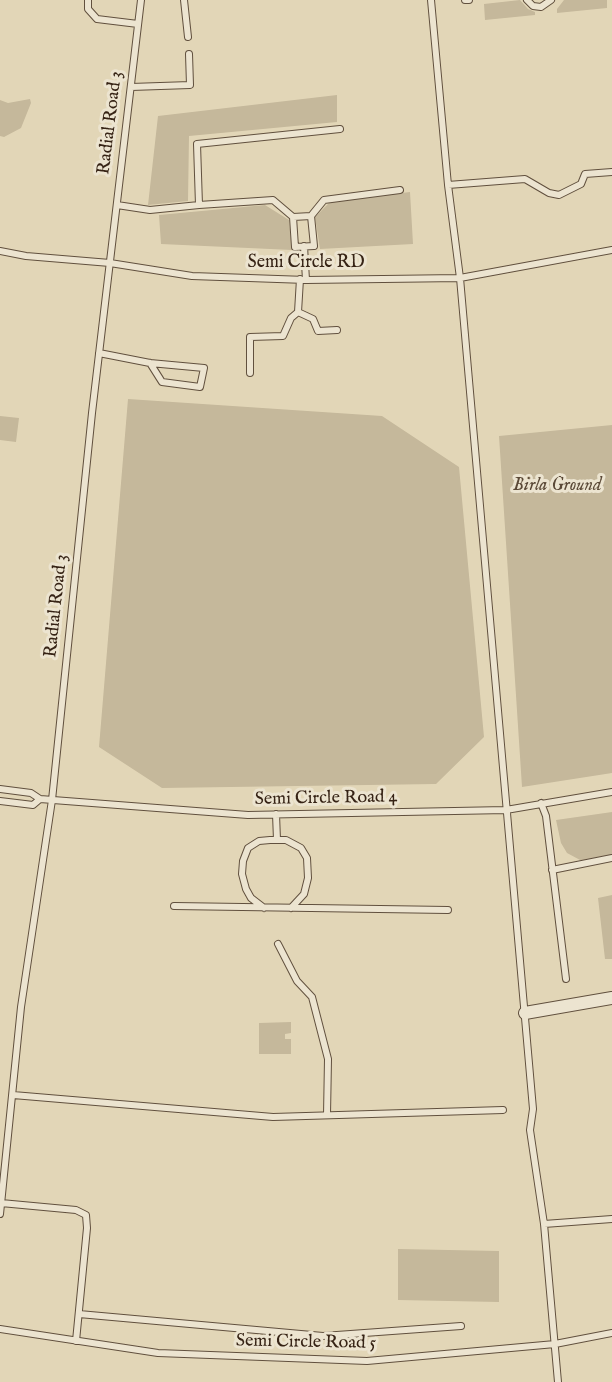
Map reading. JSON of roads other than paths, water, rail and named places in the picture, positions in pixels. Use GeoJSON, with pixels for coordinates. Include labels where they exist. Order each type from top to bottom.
{"type":"FeatureCollection","features":[{"type":"Feature","properties":{"kind":"street"},"geometry":{"type":"LineString","coordinates":[[525,1013],[612,998]]}},
{"type":"Feature","properties":{"kind":"lane"},"geometry":{"type":"LineString","coordinates":[[88,0],[88,9],[97,19],[138,24]]}},
{"type":"Feature","properties":{"kind":"lane","name":"Radial Road 3"},"geometry":{"type":"LineString","coordinates":[[0,1214],[21,1007],[52,800],[99,353],[141,0]]}},
{"type":"Feature","properties":{"kind":"lane"},"geometry":{"type":"LineString","coordinates":[[184,0],[188,37]]}},
{"type":"Feature","properties":{"kind":"lane"},"geometry":{"type":"LineString","coordinates":[[431,0],[448,185],[460,278],[525,1013],[533,1109],[530,1131],[544,1224],[558,1382]]}},
{"type":"Feature","properties":{"kind":"lane"},"geometry":{"type":"LineString","coordinates":[[527,0],[533,6],[551,0]]}},
{"type":"Feature","properties":{"kind":"lane"},"geometry":{"type":"LineString","coordinates":[[131,87],[190,85],[189,54]]}},
{"type":"Feature","properties":{"kind":"lane"},"geometry":{"type":"LineString","coordinates":[[199,205],[197,144],[340,129]]}},
{"type":"Feature","properties":{"kind":"lane"},"geometry":{"type":"LineString","coordinates":[[448,185],[525,179],[549,193],[559,195],[580,184],[585,174],[612,172]]}},
{"type":"Feature","properties":{"kind":"lane"},"geometry":{"type":"LineString","coordinates":[[293,217],[295,247],[314,246],[312,216],[324,200],[400,190]]}},
{"type":"Feature","properties":{"kind":"lane"},"geometry":{"type":"LineString","coordinates":[[117,205],[150,210],[273,200],[293,217],[312,216]]}},
{"type":"Feature","properties":{"kind":"lane"},"geometry":{"type":"LineString","coordinates":[[250,373],[250,337],[283,336],[291,318],[298,312],[303,280],[304,246]]}},
{"type":"Feature","properties":{"kind":"lane","name":"Semi Circle RD"},"geometry":{"type":"LineString","coordinates":[[0,250],[26,256],[110,263],[192,276],[303,280],[460,278],[612,250]]}},
{"type":"Feature","properties":{"kind":"lane"},"geometry":{"type":"LineString","coordinates":[[298,312],[313,319],[318,331],[337,330]]}},
{"type":"Feature","properties":{"kind":"lane"},"geometry":{"type":"LineString","coordinates":[[99,353],[150,363],[204,368],[201,387],[162,382],[150,363]]}},
{"type":"Feature","properties":{"kind":"lane","name":"Semi Circle Road 4"},"geometry":{"type":"LineString","coordinates":[[0,789],[31,793],[40,799],[248,815],[506,810],[612,792]]}},
{"type":"Feature","properties":{"kind":"lane","name":"Semi Circle Road 4"},"geometry":{"type":"LineString","coordinates":[[0,801],[33,805],[40,799]]}},
{"type":"Feature","properties":{"kind":"lane"},"geometry":{"type":"LineString","coordinates":[[542,803],[546,816],[566,979]]}},
{"type":"Feature","properties":{"kind":"lane"},"geometry":{"type":"LineString","coordinates":[[276,814],[277,840]]}},
{"type":"Feature","properties":{"kind":"lane"},"geometry":{"type":"LineString","coordinates":[[264,908],[251,898],[246,889],[242,874],[243,861],[248,848],[259,841],[277,840],[286,840],[301,848],[308,858],[308,878],[304,894],[291,908]]}},
{"type":"Feature","properties":{"kind":"lane"},"geometry":{"type":"LineString","coordinates":[[552,870],[612,858]]}},
{"type":"Feature","properties":{"kind":"lane"},"geometry":{"type":"LineString","coordinates":[[174,906],[279,910],[291,908],[448,910]]}},
{"type":"Feature","properties":{"kind":"lane"},"geometry":{"type":"LineString","coordinates":[[278,944],[297,981],[312,997],[328,1059],[327,1115]]}},
{"type":"Feature","properties":{"kind":"lane"},"geometry":{"type":"LineString","coordinates":[[13,1095],[273,1117],[503,1110]]}},
{"type":"Feature","properties":{"kind":"lane"},"geometry":{"type":"LineString","coordinates":[[1,1203],[76,1210],[86,1215],[87,1228],[76,1341]]}},
{"type":"Feature","properties":{"kind":"lane"},"geometry":{"type":"LineString","coordinates":[[544,1224],[612,1219]]}},
{"type":"Feature","properties":{"kind":"lane"},"geometry":{"type":"LineString","coordinates":[[79,1314],[323,1336],[461,1326]]}},
{"type":"Feature","properties":{"kind":"lane","name":"Semi Circle Road 5"},"geometry":{"type":"LineString","coordinates":[[0,1329],[158,1353],[367,1361],[555,1344],[612,1333]]}},
{"type":"Feature","properties":{"kind":"park label","name":"Birla Ground"},"geometry":{"type":"Point","coordinates":[557,486]}}]}
